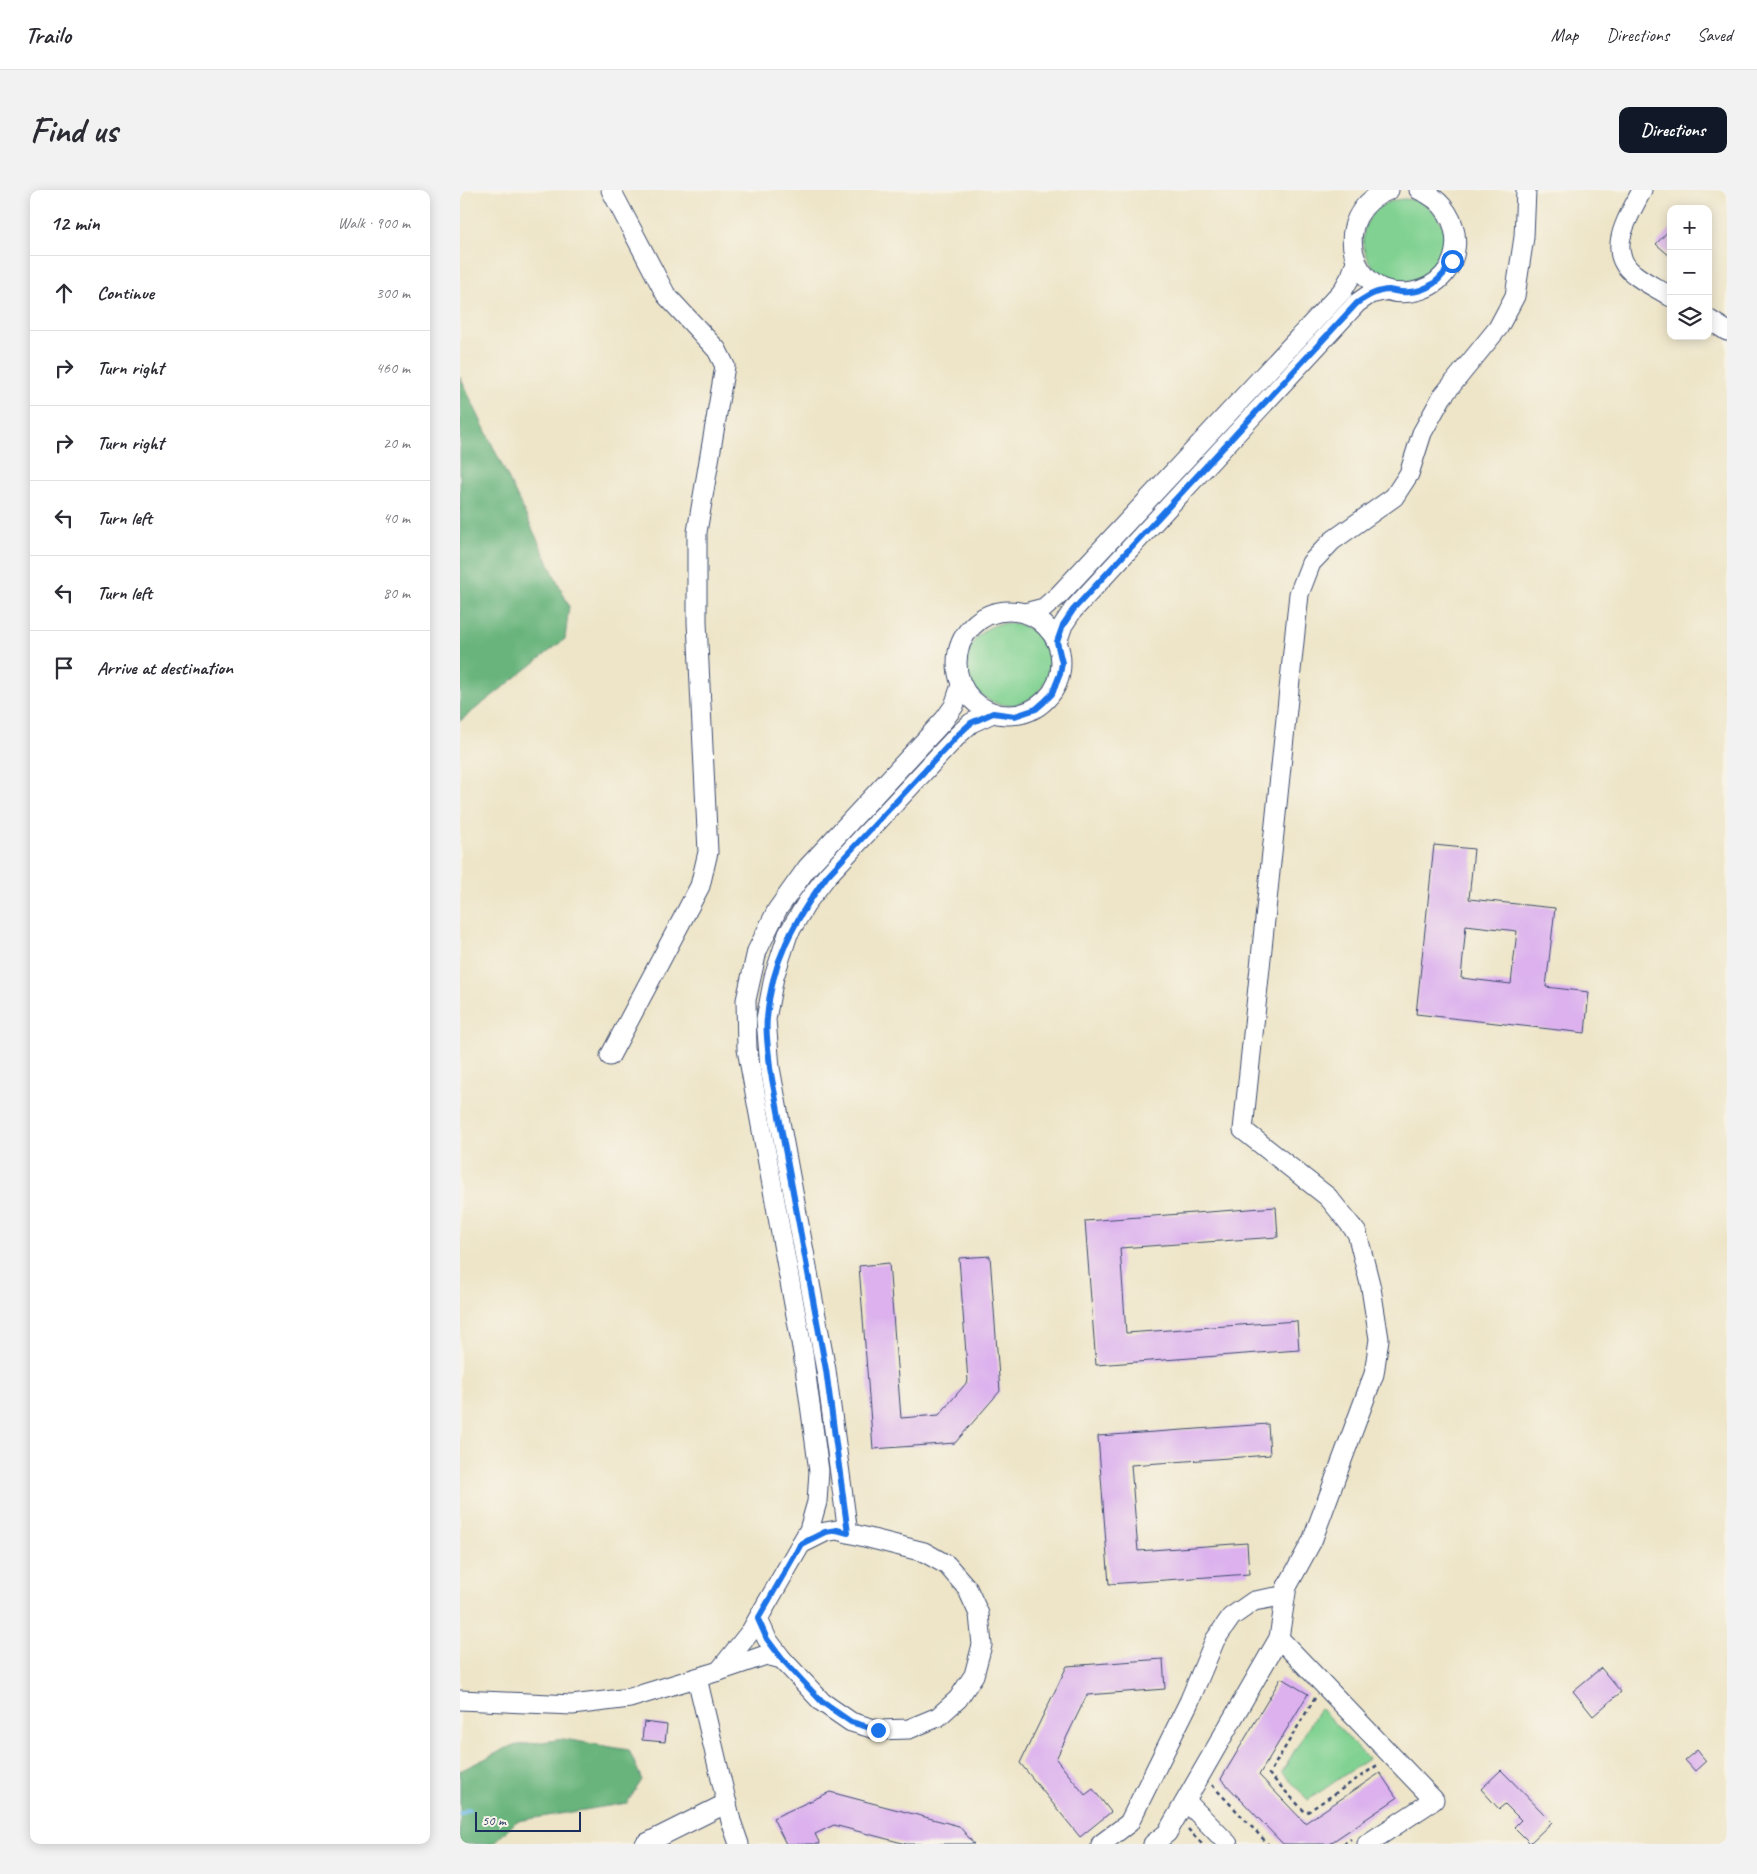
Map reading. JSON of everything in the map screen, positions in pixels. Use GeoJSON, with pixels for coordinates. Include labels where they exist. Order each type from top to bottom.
{"type":"FeatureCollection","features":[{"type":"Feature","properties":{"kind":"street"},"geometry":{"type":"LineString","coordinates":[[610,1056],[700,886],[708,852],[697,622],[697,532],[725,366],[718,350],[666,295],[612,190]]}},
{"type":"Feature","properties":{"kind":"street"},"geometry":{"type":"LineString","coordinates":[[1388,290],[1369,279],[1356,262],[1352,240],[1356,219],[1368,201],[1389,190]]}},
{"type":"Feature","properties":{"kind":"street"},"geometry":{"type":"LineString","coordinates":[[1057,642],[1063,625],[1073,610],[1357,303],[1370,294],[1388,290],[1410,292],[1421,290],[1439,279],[1452,261],[1456,245],[1455,229],[1438,195],[1419,190]]}},
{"type":"Feature","properties":{"kind":"street"},"geometry":{"type":"LineString","coordinates":[[1101,1844],[1129,1823],[1190,1702],[1215,1640],[1231,1617],[1254,1601],[1282,1596],[1312,1541],[1374,1374],[1380,1339],[1371,1288],[1357,1233],[1328,1197],[1243,1130],[1299,594],[1311,563],[1332,540],[1394,497],[1409,474],[1422,433],[1442,396],[1498,328],[1515,296],[1524,237],[1526,190]]}},
{"type":"Feature","properties":{"kind":"street"},"geometry":{"type":"LineString","coordinates":[[1642,190],[1620,239],[1618,251],[1624,265],[1634,275],[1668,295]]}},
{"type":"Feature","properties":{"kind":"street"},"geometry":{"type":"LineString","coordinates":[[1025,614],[1044,608],[1059,595],[1343,290],[1356,262]]}},
{"type":"Feature","properties":{"kind":"street"},"geometry":{"type":"LineString","coordinates":[[1712,322],[1727,331]]}},
{"type":"Feature","properties":{"kind":"street"},"geometry":{"type":"LineString","coordinates":[[1003,611],[1025,614],[1035,618],[1044,624],[1057,642],[1061,658],[1060,674],[1052,694],[1036,709],[1015,716],[993,713],[974,703],[961,685],[956,664],[961,642],[974,625],[992,614],[1003,611]]}},
{"type":"Feature","properties":{"kind":"street"},"geometry":{"type":"LineString","coordinates":[[719,1671],[740,1646],[758,1619],[809,1530],[817,1502],[819,1470],[803,1353],[746,1049],[746,1000],[757,951],[777,910],[807,868],[944,720],[954,706],[961,685]]}},
{"type":"Feature","properties":{"kind":"street"},"geometry":{"type":"LineString","coordinates":[[848,1533],[826,1370],[770,1068],[766,1019],[774,976],[788,934],[827,876],[959,734],[971,723],[993,713]]}},
{"type":"Feature","properties":{"kind":"street"},"geometry":{"type":"LineString","coordinates":[[758,1619],[767,1639],[782,1659],[822,1702],[851,1722],[878,1730],[909,1729],[938,1717],[958,1699],[974,1675],[982,1645],[979,1614],[967,1588],[947,1565],[924,1552],[837,1530],[825,1532],[801,1544]]}},
{"type":"Feature","properties":{"kind":"street"},"geometry":{"type":"LineString","coordinates":[[1168,1835],[1279,1638],[1287,1586]]}},
{"type":"Feature","properties":{"kind":"street"},"geometry":{"type":"LineString","coordinates":[[1279,1638],[1434,1800],[1367,1844]]}},
{"type":"Feature","properties":{"kind":"street"},"geometry":{"type":"LineString","coordinates":[[460,1700],[572,1704],[630,1698],[766,1655],[782,1659]]}},
{"type":"Feature","properties":{"kind":"street"},"geometry":{"type":"LineString","coordinates":[[697,1678],[727,1803],[740,1844]]}},
{"type":"Feature","properties":{"kind":"street"},"geometry":{"type":"LineString","coordinates":[[1186,1801],[1228,1844]]}},
{"type":"Feature","properties":{"kind":"street"},"geometry":{"type":"LineString","coordinates":[[645,1844],[727,1803]]}},
{"type":"Feature","properties":{"kind":"path"},"geometry":{"type":"LineString","coordinates":[[1318,1695],[1269,1774],[1306,1813],[1380,1764]]}},
{"type":"Feature","properties":{"kind":"path"},"geometry":{"type":"LineString","coordinates":[[1212,1785],[1268,1844]]}},
{"type":"Feature","properties":{"kind":"path"},"geometry":{"type":"LineString","coordinates":[[1168,1835],[1202,1844]]}},
{"type":"Feature","properties":{"kind":"green space"},"geometry":{"type":"Polygon","coordinates":[[[1404,199],[1420,202],[1433,211],[1442,224],[1445,240],[1442,256],[1433,269],[1420,278],[1404,281],[1388,278],[1375,269],[1366,256],[1363,240],[1366,224],[1375,211],[1388,202],[1404,199]]]}},
{"type":"Feature","properties":{"kind":"green space"},"geometry":{"type":"Polygon","coordinates":[[[460,377],[569,606],[565,639],[460,721],[460,377]]]}},
{"type":"Feature","properties":{"kind":"green space"},"geometry":{"type":"Polygon","coordinates":[[[1008,623],[1024,626],[1037,635],[1046,648],[1049,664],[1046,680],[1037,693],[1024,702],[1008,705],[992,702],[979,693],[970,680],[967,664],[970,648],[979,635],[992,626],[1008,623]]]}},
{"type":"Feature","properties":{"kind":"green space"},"geometry":{"type":"Polygon","coordinates":[[[1320,1708],[1368,1759],[1308,1800],[1282,1772],[1320,1708]]]}},
{"type":"Feature","properties":{"kind":"green space"},"geometry":{"type":"Polygon","coordinates":[[[564,1739],[629,1750],[642,1780],[627,1803],[517,1821],[493,1844],[460,1844],[460,1771],[511,1746],[564,1739]]]}},
{"type":"Feature","properties":{"kind":"building"},"geometry":{"type":"Polygon","coordinates":[[[1667,232],[1667,254],[1656,244],[1667,232]]]}},
{"type":"Feature","properties":{"kind":"building"},"geometry":{"type":"Polygon","coordinates":[[[1434,845],[1474,849],[1469,899],[1555,908],[1546,987],[1589,992],[1585,1033],[1416,1014],[1434,845]],[[1466,925],[1461,978],[1511,984],[1517,931],[1466,925]]]}},
{"type":"Feature","properties":{"kind":"building"},"geometry":{"type":"Polygon","coordinates":[[[1276,1207],[1278,1237],[1120,1248],[1126,1333],[1297,1321],[1299,1350],[1096,1365],[1085,1221],[1276,1207]]]}},
{"type":"Feature","properties":{"kind":"building"},"geometry":{"type":"Polygon","coordinates":[[[990,1256],[1000,1391],[955,1443],[873,1449],[859,1266],[889,1263],[901,1418],[939,1415],[968,1381],[959,1258],[990,1256]]]}},
{"type":"Feature","properties":{"kind":"building"},"geometry":{"type":"Polygon","coordinates":[[[1268,1424],[1270,1455],[1131,1465],[1138,1551],[1247,1543],[1249,1574],[1109,1584],[1098,1436],[1268,1424]]]}},
{"type":"Feature","properties":{"kind":"building"},"geometry":{"type":"Polygon","coordinates":[[[1163,1659],[1165,1689],[1087,1695],[1056,1759],[1085,1795],[1093,1789],[1111,1812],[1080,1837],[1020,1763],[1067,1666],[1163,1659]]]}},
{"type":"Feature","properties":{"kind":"building"},"geometry":{"type":"Polygon","coordinates":[[[1601,1668],[1621,1692],[1593,1716],[1573,1691],[1601,1668]]]}},
{"type":"Feature","properties":{"kind":"building"},"geometry":{"type":"Polygon","coordinates":[[[1281,1678],[1308,1694],[1259,1775],[1305,1823],[1380,1773],[1397,1798],[1329,1844],[1283,1844],[1221,1779],[1281,1678]]]}},
{"type":"Feature","properties":{"kind":"building"},"geometry":{"type":"Polygon","coordinates":[[[644,1722],[667,1725],[665,1742],[642,1740],[644,1722]]]}},
{"type":"Feature","properties":{"kind":"building"},"geometry":{"type":"Polygon","coordinates":[[[1697,1750],[1706,1761],[1695,1771],[1685,1760],[1697,1750]]]}},
{"type":"Feature","properties":{"kind":"building"},"geometry":{"type":"Polygon","coordinates":[[[1501,1770],[1552,1822],[1530,1843],[1514,1827],[1521,1820],[1505,1804],[1499,1809],[1481,1789],[1501,1770]]]}},
{"type":"Feature","properties":{"kind":"building"},"geometry":{"type":"Polygon","coordinates":[[[830,1792],[959,1826],[974,1844],[906,1844],[834,1825],[815,1834],[820,1844],[786,1844],[773,1818],[830,1792]]]}},
{"type":"Feature","properties":{"kind":"waterway"},"geometry":{"type":"LineString","coordinates":[[460,1814],[469,1809]]}},
{"type":"Feature","properties":{"kind":"route"},"geometry":{"type":"LineString","coordinates":[[878,1730],[851,1722],[822,1702],[782,1659],[767,1639],[758,1619],[801,1544],[825,1532],[837,1530],[848,1533],[826,1370],[770,1068],[766,1019],[774,976],[788,934],[827,876],[971,723],[993,713],[1015,716],[1026,713],[1036,709],[1052,694],[1057,684],[1062,663],[1057,642],[1063,625],[1073,610],[1357,303],[1370,294],[1388,290],[1410,292],[1421,290],[1439,279],[1447,271],[1452,261]]}}]}
